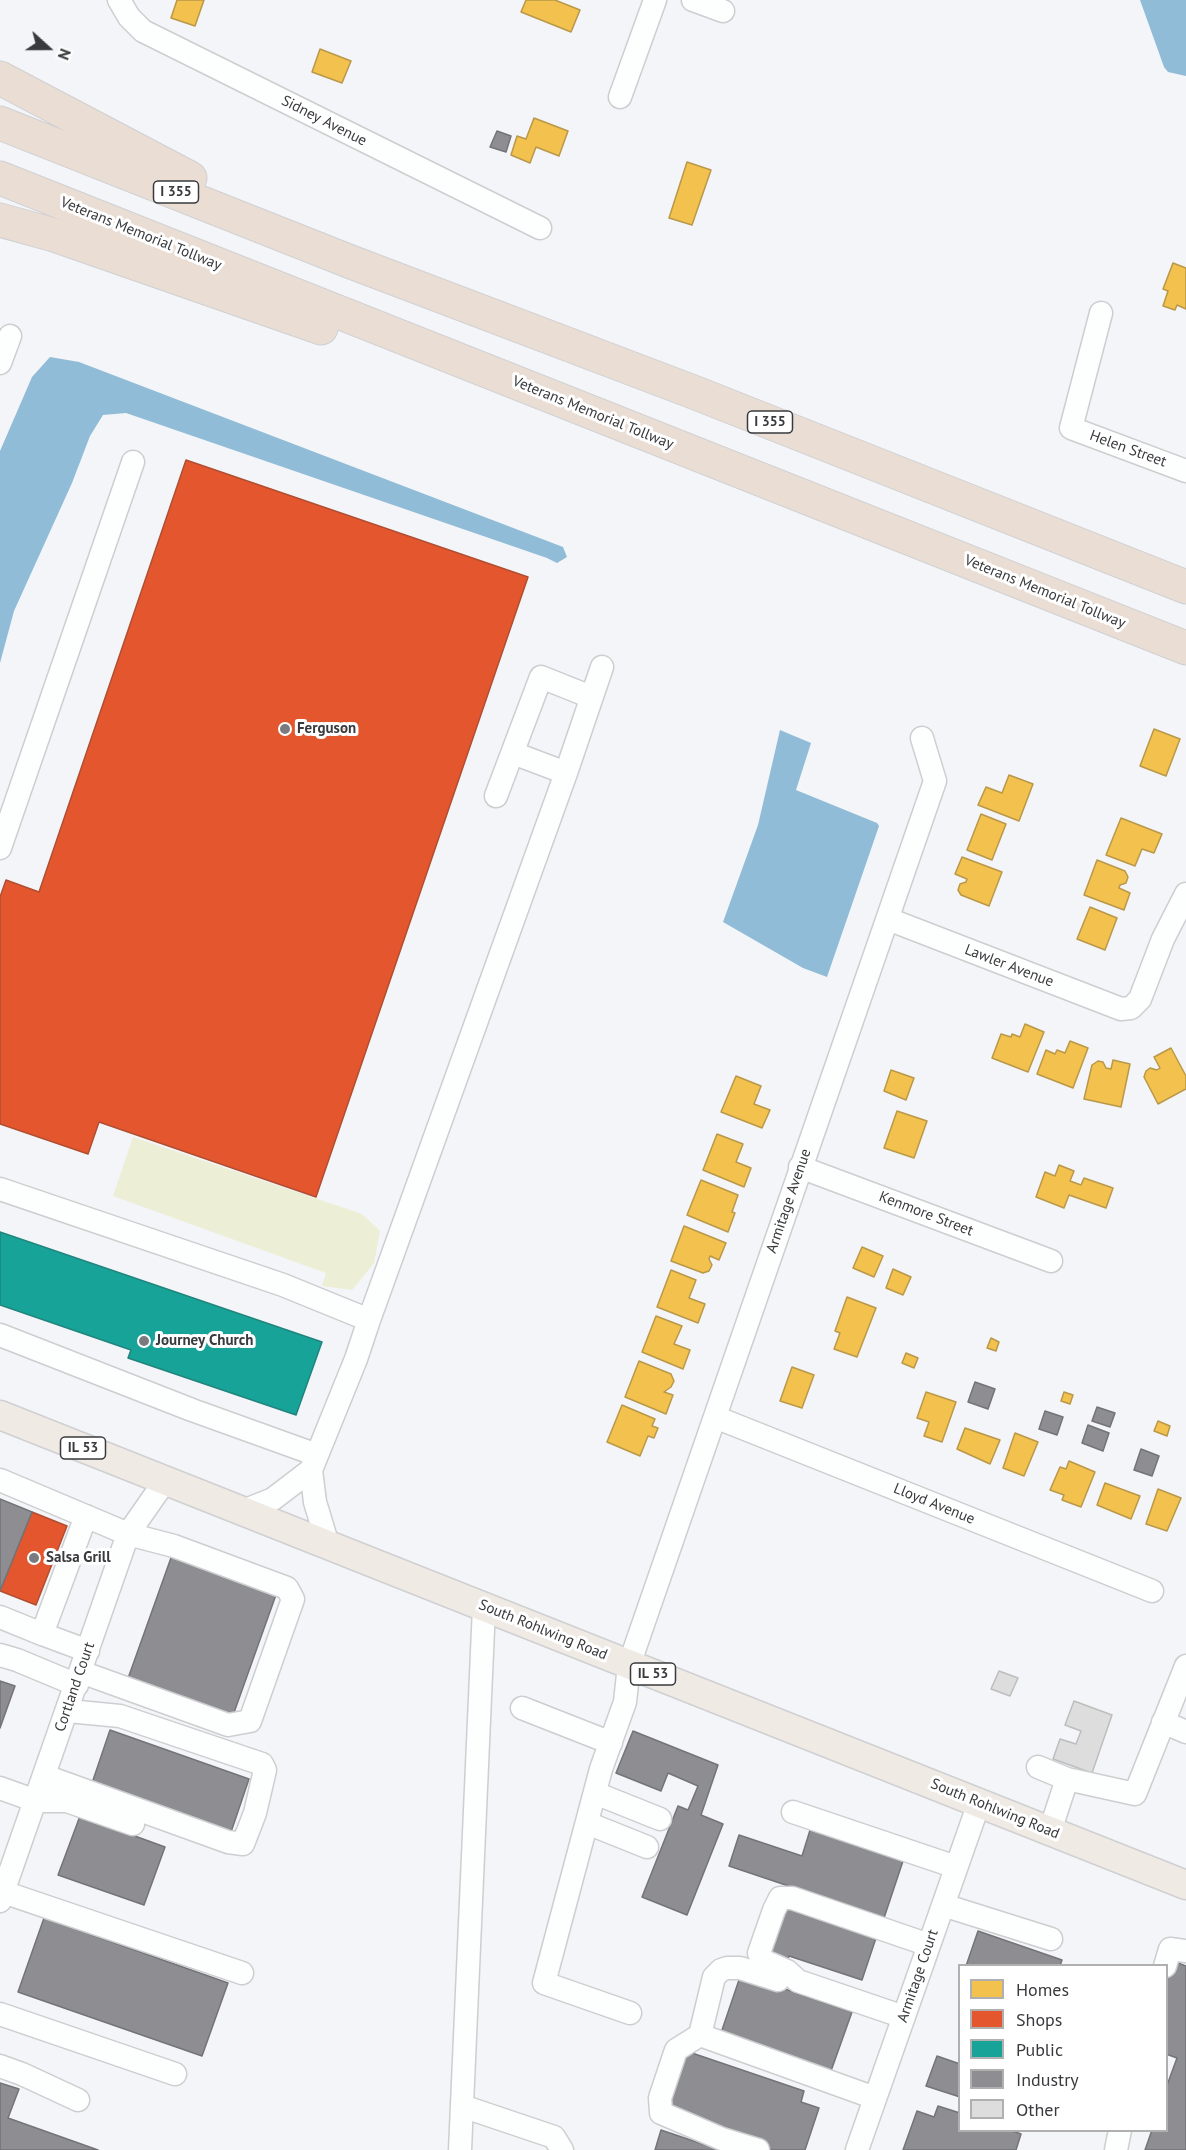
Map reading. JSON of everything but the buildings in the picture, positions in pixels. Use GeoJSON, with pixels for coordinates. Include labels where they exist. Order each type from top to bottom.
{"type":"FeatureCollection","features":[{"type":"Feature","properties":{"kind":"highway"},"geometry":{"type":"LineString","coordinates":[[0,78],[351,262]]}},
{"type":"Feature","properties":{"kind":"highway","name":"I 355"},"geometry":{"type":"LineString","coordinates":[[0,123],[351,262],[696,393],[1186,587]]}},
{"type":"Feature","properties":{"kind":"highway","name":"Veterans Memorial Tollway"},"geometry":{"type":"LineString","coordinates":[[0,178],[1186,648]]}},
{"type":"Feature","properties":{"kind":"highway"},"geometry":{"type":"LineString","coordinates":[[0,220],[54,235],[377,348],[623,425]]}},
{"type":"Feature","properties":{"kind":"main road","name":"South Rohlwing Road"},"geometry":{"type":"LineString","coordinates":[[0,1415],[1186,1885]]}},
{"type":"Feature","properties":{"kind":"street","name":"Sidney Avenue"},"geometry":{"type":"LineString","coordinates":[[119,0],[129,17],[143,32],[540,228]]}},
{"type":"Feature","properties":{"kind":"street"},"geometry":{"type":"LineString","coordinates":[[620,97],[655,0]]}},
{"type":"Feature","properties":{"kind":"street"},"geometry":{"type":"LineString","coordinates":[[693,0],[723,12]]}},
{"type":"Feature","properties":{"kind":"street","name":"Helen Street"},"geometry":{"type":"LineString","coordinates":[[1101,313],[1071,428],[1186,471]]}},
{"type":"Feature","properties":{"kind":"street"},"geometry":{"type":"LineString","coordinates":[[0,363],[10,336]]}},
{"type":"Feature","properties":{"kind":"street"},"geometry":{"type":"LineString","coordinates":[[0,848],[134,462]]}},
{"type":"Feature","properties":{"kind":"street"},"geometry":{"type":"LineString","coordinates":[[328,1545],[315,1502],[314,1462],[356,1359],[602,667]]}},
{"type":"Feature","properties":{"kind":"street"},"geometry":{"type":"LineString","coordinates":[[496,796],[541,677],[591,698]]}},
{"type":"Feature","properties":{"kind":"street","name":"Armitage Avenue"},"geometry":{"type":"LineString","coordinates":[[630,2013],[544,1983],[595,1793],[625,1702],[629,1665],[935,781],[922,738]]}},
{"type":"Feature","properties":{"kind":"street"},"geometry":{"type":"LineString","coordinates":[[513,753],[566,773]]}},
{"type":"Feature","properties":{"kind":"street","name":"Lawler Avenue"},"geometry":{"type":"LineString","coordinates":[[888,919],[1121,1009],[1131,1008],[1140,999],[1163,939],[1186,894]]}},
{"type":"Feature","properties":{"kind":"street","name":"Kenmore Street"},"geometry":{"type":"LineString","coordinates":[[800,1167],[1051,1261]]}},
{"type":"Feature","properties":{"kind":"street"},"geometry":{"type":"LineString","coordinates":[[0,1189],[283,1285],[369,1320]]}},
{"type":"Feature","properties":{"kind":"street"},"geometry":{"type":"LineString","coordinates":[[0,1335],[192,1410],[314,1462]]}},
{"type":"Feature","properties":{"kind":"street","name":"Lloyd Avenue"},"geometry":{"type":"LineString","coordinates":[[715,1417],[1152,1591]]}},
{"type":"Feature","properties":{"kind":"street"},"geometry":{"type":"LineString","coordinates":[[243,1511],[273,1499],[314,1462]]}},
{"type":"Feature","properties":{"kind":"street"},"geometry":{"type":"LineString","coordinates":[[0,1480],[128,1534],[174,1546],[287,1588],[293,1599],[250,1721],[228,1725],[82,1669],[17,1660],[0,1655]]}},
{"type":"Feature","properties":{"kind":"street","name":"Cortland Court"},"geometry":{"type":"LineString","coordinates":[[2,1896],[128,1534],[165,1480]]}},
{"type":"Feature","properties":{"kind":"street"},"geometry":{"type":"LineString","coordinates":[[42,1634],[86,1516]]}},
{"type":"Feature","properties":{"kind":"street"},"geometry":{"type":"LineString","coordinates":[[460,2150],[484,1607]]}},
{"type":"Feature","properties":{"kind":"street"},"geometry":{"type":"LineString","coordinates":[[0,1617],[42,1634],[82,1669]]}},
{"type":"Feature","properties":{"kind":"street"},"geometry":{"type":"LineString","coordinates":[[1038,1767],[1067,1779],[1135,1794],[1186,1666]]}},
{"type":"Feature","properties":{"kind":"street"},"geometry":{"type":"LineString","coordinates":[[522,1708],[610,1743]]}},
{"type":"Feature","properties":{"kind":"street"},"geometry":{"type":"LineString","coordinates":[[45,1776],[228,1842],[243,1844],[255,1813],[265,1770],[262,1764],[120,1716],[68,1710]]}},
{"type":"Feature","properties":{"kind":"street"},"geometry":{"type":"LineString","coordinates":[[1163,1722],[1186,1732]]}},
{"type":"Feature","properties":{"kind":"street"},"geometry":{"type":"LineString","coordinates":[[1050,1831],[1067,1779]]}},
{"type":"Feature","properties":{"kind":"street"},"geometry":{"type":"LineString","coordinates":[[0,1788],[36,1801],[67,1801],[184,1842]]}},
{"type":"Feature","properties":{"kind":"street"},"geometry":{"type":"LineString","coordinates":[[595,1793],[660,1820]]}},
{"type":"Feature","properties":{"kind":"street","name":"Armitage Court"},"geometry":{"type":"LineString","coordinates":[[857,2150],[979,1803]]}},
{"type":"Feature","properties":{"kind":"street"},"geometry":{"type":"LineString","coordinates":[[793,1812],[956,1867]]}},
{"type":"Feature","properties":{"kind":"street"},"geometry":{"type":"LineString","coordinates":[[587,1823],[647,1846]]}},
{"type":"Feature","properties":{"kind":"street"},"geometry":{"type":"LineString","coordinates":[[2,1896],[242,1973]]}},
{"type":"Feature","properties":{"kind":"street"},"geometry":{"type":"LineString","coordinates":[[904,2017],[798,1980],[787,1971],[762,1960],[759,1953],[780,1898],[792,1898],[929,1945]]}},
{"type":"Feature","properties":{"kind":"street"},"geometry":{"type":"LineString","coordinates":[[943,1905],[1051,1939]]}},
{"type":"Feature","properties":{"kind":"street"},"geometry":{"type":"LineString","coordinates":[[1165,1964],[1170,1948],[1186,1951]]}},
{"type":"Feature","properties":{"kind":"street"},"geometry":{"type":"LineString","coordinates":[[758,2150],[722,2139],[661,2113],[660,2098],[676,2050],[700,2035],[714,1977],[721,1970],[740,1968],[784,1982],[798,1980]]}},
{"type":"Feature","properties":{"kind":"street"},"geometry":{"type":"LineString","coordinates":[[0,2014],[175,2074]]}},
{"type":"Feature","properties":{"kind":"street"},"geometry":{"type":"LineString","coordinates":[[700,2035],[875,2098]]}},
{"type":"Feature","properties":{"kind":"street"},"geometry":{"type":"LineString","coordinates":[[0,2066],[78,2100]]}},
{"type":"Feature","properties":{"kind":"street"},"geometry":{"type":"LineString","coordinates":[[462,2106],[554,2137],[561,2150]]}},
{"type":"Feature","properties":{"kind":"street"},"geometry":{"type":"LineString","coordinates":[[1116,2150],[1120,2132]]}},
{"type":"Feature","properties":{"kind":"green space"},"geometry":{"type":"Polygon","coordinates":[[[133,1137],[362,1214],[380,1231],[374,1263],[352,1290],[322,1286],[326,1273],[113,1196],[133,1137]]]}},
{"type":"Feature","properties":{"kind":"water"},"geometry":{"type":"Polygon","coordinates":[[[1140,0],[1186,0],[1186,76],[1168,72],[1164,67],[1140,0]]]}},
{"type":"Feature","properties":{"kind":"water"},"geometry":{"type":"Polygon","coordinates":[[[50,357],[79,362],[563,547],[567,557],[557,563],[126,413],[103,415],[90,436],[72,483],[14,611],[0,663],[0,451],[32,377],[50,357]]]}},
{"type":"Feature","properties":{"kind":"water"},"geometry":{"type":"Polygon","coordinates":[[[780,730],[811,743],[796,790],[877,823],[879,826],[827,977],[803,968],[723,922],[758,825],[780,730]]]}},
{"type":"Feature","properties":{"kind":"place","name":"Ferguson"},"geometry":{"type":"Point","coordinates":[285,729]}},
{"type":"Feature","properties":{"kind":"place","name":"Journey Church"},"geometry":{"type":"Point","coordinates":[144,1341]}},
{"type":"Feature","properties":{"kind":"place","name":"Salsa Grill"},"geometry":{"type":"Point","coordinates":[34,1558]}}]}
